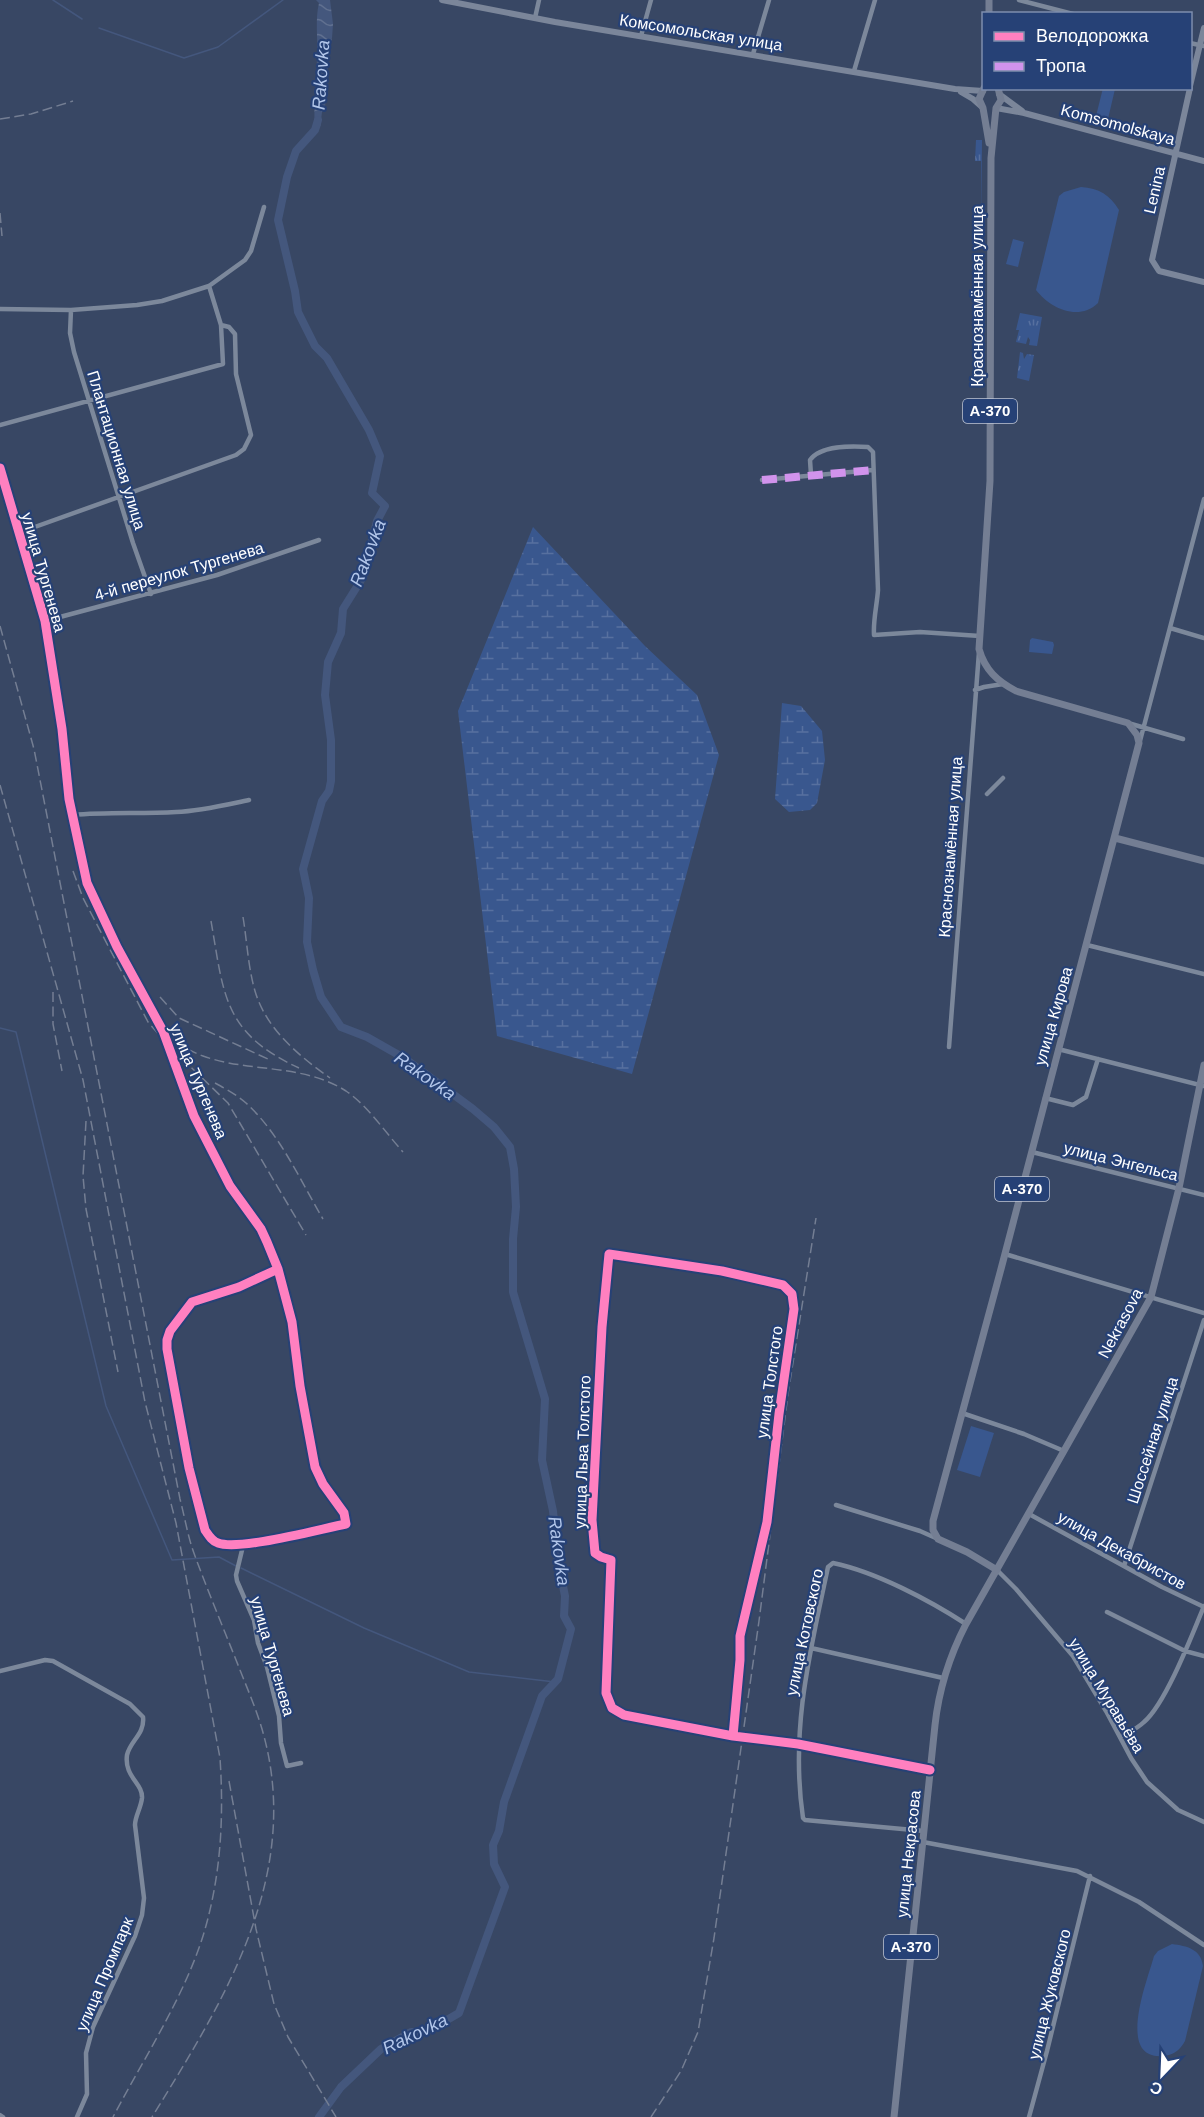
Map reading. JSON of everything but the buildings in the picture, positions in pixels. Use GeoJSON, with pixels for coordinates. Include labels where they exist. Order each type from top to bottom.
{"type":"FeatureCollection","features":[{"type":"Feature","properties":{"kind":"highway"},"geometry":{"type":"LineString","coordinates":[[984,90],[998,91]]}},
{"type":"Feature","properties":{"kind":"highway","name":"А-370"},"geometry":{"type":"LineString","coordinates":[[983,108],[979,99],[984,90]]}},
{"type":"Feature","properties":{"kind":"highway","name":"А-370"},"geometry":{"type":"LineString","coordinates":[[996,108],[1000,104],[998,91]]}},
{"type":"Feature","properties":{"kind":"highway"},"geometry":{"type":"LineString","coordinates":[[983,108],[989,110],[996,108]]}},
{"type":"Feature","properties":{"kind":"highway","name":"Краснознамённая улица"},"geometry":{"type":"LineString","coordinates":[[983,108],[991,158]]}},
{"type":"Feature","properties":{"kind":"highway","name":"Краснознамённая улица"},"geometry":{"type":"LineString","coordinates":[[996,108],[991,158],[990,481],[979,649],[983,663],[1003,684]]}},
{"type":"Feature","properties":{"kind":"highway","name":"А-370"},"geometry":{"type":"LineString","coordinates":[[1003,684],[1016,691],[1128,723]]}},
{"type":"Feature","properties":{"kind":"highway"},"geometry":{"type":"LineString","coordinates":[[1128,723],[1137,735],[1139,743]]}},
{"type":"Feature","properties":{"kind":"highway","name":"улица Кирова"},"geometry":{"type":"LineString","coordinates":[[938,1539],[933,1530],[933,1521],[1139,743]]}},
{"type":"Feature","properties":{"kind":"highway"},"geometry":{"type":"LineString","coordinates":[[1115,838],[1204,861]]}},
{"type":"Feature","properties":{"kind":"highway","name":"Nekrasova"},"geometry":{"type":"LineString","coordinates":[[997,1570],[1151,1297],[1179,1188],[1202,1085],[1204,1065]]}},
{"type":"Feature","properties":{"kind":"highway"},"geometry":{"type":"LineString","coordinates":[[938,1539],[967,1552],[997,1570]]}},
{"type":"Feature","properties":{"kind":"highway","name":"улица Некрасова"},"geometry":{"type":"LineString","coordinates":[[894,2117],[937,1703],[952,1651],[997,1570]]}},
{"type":"Feature","properties":{"kind":"main road","name":"Комсомольская улица"},"geometry":{"type":"LineString","coordinates":[[442,0],[535,18],[955,89],[982,90]]}},
{"type":"Feature","properties":{"kind":"main road","name":"Lenina"},"geometry":{"type":"LineString","coordinates":[[1192,80],[1202,46],[1204,27]]}},
{"type":"Feature","properties":{"kind":"main road","name":"Комсомольская улица"},"geometry":{"type":"LineString","coordinates":[[955,89],[973,99],[983,108]]}},
{"type":"Feature","properties":{"kind":"main road","name":"Lenina"},"geometry":{"type":"LineString","coordinates":[[1189,90],[1177,153],[1152,255],[1153,263],[1159,271],[1204,282]]}},
{"type":"Feature","properties":{"kind":"main road"},"geometry":{"type":"LineString","coordinates":[[998,91],[1024,113]]}},
{"type":"Feature","properties":{"kind":"main road"},"geometry":{"type":"LineString","coordinates":[[996,108],[1024,113]]}},
{"type":"Feature","properties":{"kind":"main road","name":"Komsomolskaya"},"geometry":{"type":"LineString","coordinates":[[1024,113],[1204,161]]}},
{"type":"Feature","properties":{"kind":"street"},"geometry":{"type":"LineString","coordinates":[[535,18],[539,0]]}},
{"type":"Feature","properties":{"kind":"street"},"geometry":{"type":"LineString","coordinates":[[641,36],[651,0]]}},
{"type":"Feature","properties":{"kind":"street"},"geometry":{"type":"LineString","coordinates":[[753,54],[769,0]]}},
{"type":"Feature","properties":{"kind":"street"},"geometry":{"type":"LineString","coordinates":[[854,71],[875,0]]}},
{"type":"Feature","properties":{"kind":"street"},"geometry":{"type":"LineString","coordinates":[[1019,0],[1065,12]]}},
{"type":"Feature","properties":{"kind":"street"},"geometry":{"type":"LineString","coordinates":[[0,309],[71,310],[145,304],[184,295],[209,286],[245,260],[251,251],[264,207]]}},
{"type":"Feature","properties":{"kind":"street"},"geometry":{"type":"LineString","coordinates":[[0,425],[223,364],[221,325],[209,286]]}},
{"type":"Feature","properties":{"kind":"street","name":"Плантационная улица"},"geometry":{"type":"LineString","coordinates":[[71,310],[70,333],[119,499],[151,594]]}},
{"type":"Feature","properties":{"kind":"street"},"geometry":{"type":"LineString","coordinates":[[18,533],[119,499],[236,455],[251,435],[236,374],[235,334],[229,327],[221,325]]}},
{"type":"Feature","properties":{"kind":"street"},"geometry":{"type":"LineString","coordinates":[[810,475],[810,460],[813,456],[826,450],[868,447],[873,452],[878,590],[874,635],[920,632],[980,636]]}},
{"type":"Feature","properties":{"kind":"street","name":"улица Тургенева"},"geometry":{"type":"LineString","coordinates":[[0,468],[45,621],[62,729],[69,799],[87,883],[117,948],[163,1031],[194,1116],[230,1186],[261,1229],[278,1269],[292,1322],[312,1456],[324,1484],[344,1513],[346,1524],[243,1546],[236,1575],[254,1620],[258,1643],[267,1667],[279,1716],[287,1766],[302,1763]]}},
{"type":"Feature","properties":{"kind":"street"},"geometry":{"type":"LineString","coordinates":[[762,480],[873,470]]}},
{"type":"Feature","properties":{"kind":"street","name":"улица Кирова"},"geometry":{"type":"LineString","coordinates":[[1139,743],[1204,499]]}},
{"type":"Feature","properties":{"kind":"street","name":"4-й переулок Тургенева"},"geometry":{"type":"LineString","coordinates":[[45,621],[217,575],[319,540]]}},
{"type":"Feature","properties":{"kind":"street"},"geometry":{"type":"LineString","coordinates":[[1170,627],[1204,638]]}},
{"type":"Feature","properties":{"kind":"street","name":"Краснознамённая улица"},"geometry":{"type":"LineString","coordinates":[[949,1047],[979,649]]}},
{"type":"Feature","properties":{"kind":"street"},"geometry":{"type":"LineString","coordinates":[[975,690],[1003,684]]}},
{"type":"Feature","properties":{"kind":"street"},"geometry":{"type":"LineString","coordinates":[[1128,723],[1183,739]]}},
{"type":"Feature","properties":{"kind":"street"},"geometry":{"type":"LineString","coordinates":[[987,794],[1003,778]]}},
{"type":"Feature","properties":{"kind":"street"},"geometry":{"type":"LineString","coordinates":[[73,815],[103,812],[174,812],[215,808],[249,800]]}},
{"type":"Feature","properties":{"kind":"street"},"geometry":{"type":"LineString","coordinates":[[1087,945],[1204,974]]}},
{"type":"Feature","properties":{"kind":"street"},"geometry":{"type":"LineString","coordinates":[[1058,1049],[1202,1085]]}},
{"type":"Feature","properties":{"kind":"street"},"geometry":{"type":"LineString","coordinates":[[1045,1098],[1073,1105],[1086,1097],[1098,1059]]}},
{"type":"Feature","properties":{"kind":"street","name":"улица Энгельса"},"geometry":{"type":"LineString","coordinates":[[1032,1152],[1204,1195]]}},
{"type":"Feature","properties":{"kind":"street","name":"улица Толстого"},"geometry":{"type":"LineString","coordinates":[[609,1254],[722,1271],[783,1285],[792,1294],[794,1309],[779,1414],[770,1504],[740,1635],[733,1736]]}},
{"type":"Feature","properties":{"kind":"street","name":"улица Льва Толстого"},"geometry":{"type":"LineString","coordinates":[[609,1254],[602,1327],[592,1520],[595,1553],[611,1560],[606,1693],[612,1708],[624,1715],[733,1736],[798,1744],[930,1770]]}},
{"type":"Feature","properties":{"kind":"street"},"geometry":{"type":"LineString","coordinates":[[1005,1254],[1204,1313]]}},
{"type":"Feature","properties":{"kind":"street"},"geometry":{"type":"LineString","coordinates":[[243,1546],[219,1544],[210,1539],[205,1530],[189,1468],[167,1340],[170,1331],[192,1302],[239,1287],[278,1269]]}},
{"type":"Feature","properties":{"kind":"street","name":"Шоссейная улица"},"geometry":{"type":"LineString","coordinates":[[1124,1566],[1204,1320]]}},
{"type":"Feature","properties":{"kind":"street"},"geometry":{"type":"LineString","coordinates":[[963,1413],[1064,1450]]}},
{"type":"Feature","properties":{"kind":"street"},"geometry":{"type":"LineString","coordinates":[[836,1505],[920,1531],[938,1539]]}},
{"type":"Feature","properties":{"kind":"street","name":"улица Декабристов"},"geometry":{"type":"LineString","coordinates":[[1029,1514],[1204,1607]]}},
{"type":"Feature","properties":{"kind":"street","name":"улица Котовского"},"geometry":{"type":"LineString","coordinates":[[924,1831],[804,1819],[798,1744],[799,1723],[811,1648],[828,1567],[833,1563],[858,1569],[937,1606],[966,1624]]}},
{"type":"Feature","properties":{"kind":"street","name":"улица Муравьёва"},"geometry":{"type":"LineString","coordinates":[[997,1570],[1073,1656],[1147,1782],[1178,1809],[1203,1820]]}},
{"type":"Feature","properties":{"kind":"street"},"geometry":{"type":"LineString","coordinates":[[1121,1737],[1144,1723],[1156,1709],[1204,1607]]}},
{"type":"Feature","properties":{"kind":"street"},"geometry":{"type":"LineString","coordinates":[[1107,1612],[1185,1651],[1204,1656]]}},
{"type":"Feature","properties":{"kind":"street"},"geometry":{"type":"LineString","coordinates":[[811,1648],[943,1678]]}},
{"type":"Feature","properties":{"kind":"street","name":"улица Промпарк"},"geometry":{"type":"LineString","coordinates":[[0,1671],[45,1660],[53,1661],[130,1704],[143,1717],[143,1728],[127,1754],[127,1764],[128,1771],[139,1786],[142,1798],[135,1819],[144,1898],[138,1927],[93,2027],[86,2053],[88,2086],[84,2103],[77,2117]]}},
{"type":"Feature","properties":{"kind":"street"},"geometry":{"type":"LineString","coordinates":[[923,1842],[1077,1871],[1139,1902],[1204,1945]]}},
{"type":"Feature","properties":{"kind":"street","name":"улица Жуковского"},"geometry":{"type":"LineString","coordinates":[[1029,2117],[1090,1876]]}},
{"type":"Feature","properties":{"kind":"green space"},"geometry":{"type":"Polygon","coordinates":[[[1102,90],[1115,90],[1108,119],[1096,116],[1102,90]]]}},
{"type":"Feature","properties":{"kind":"green space"},"geometry":{"type":"Polygon","coordinates":[[[976,140],[982,140],[981,221],[981,161],[975,161],[976,140]]]}},
{"type":"Feature","properties":{"kind":"green space"},"geometry":{"type":"Polygon","coordinates":[[[1081,187],[1103,193],[1119,210],[1098,303],[1082,312],[1073,312],[1056,307],[1036,290],[1059,196],[1064,192],[1081,187]]]}},
{"type":"Feature","properties":{"kind":"green space"},"geometry":{"type":"Polygon","coordinates":[[[1013,239],[1024,242],[1018,267],[1006,264],[1013,239]]]}},
{"type":"Feature","properties":{"kind":"green space"},"geometry":{"type":"Polygon","coordinates":[[[1020,313],[1042,317],[1037,346],[1029,345],[1028,337],[1026,344],[1016,342],[1020,313]]]}},
{"type":"Feature","properties":{"kind":"green space"},"geometry":{"type":"Polygon","coordinates":[[[1020,352],[1023,353],[1024,359],[1027,354],[1034,355],[1029,381],[1017,378],[1020,352]]]}},
{"type":"Feature","properties":{"kind":"green space"},"geometry":{"type":"Polygon","coordinates":[[[533,527],[645,646],[697,695],[719,755],[632,1074],[497,1036],[458,711],[533,527]]]}},
{"type":"Feature","properties":{"kind":"green space"},"geometry":{"type":"Polygon","coordinates":[[[1032,638],[1053,642],[1052,654],[1029,652],[1032,638]]]}},
{"type":"Feature","properties":{"kind":"green space"},"geometry":{"type":"Polygon","coordinates":[[[782,703],[801,706],[822,731],[825,760],[817,803],[810,810],[789,812],[775,799],[782,703]]]}},
{"type":"Feature","properties":{"kind":"green space"},"geometry":{"type":"Polygon","coordinates":[[[971,1426],[994,1433],[980,1477],[957,1470],[971,1426]]]}},
{"type":"Feature","properties":{"kind":"green space"},"geometry":{"type":"Polygon","coordinates":[[[1172,1944],[1192,1949],[1202,1960],[1203,1966],[1185,2041],[1176,2052],[1163,2056],[1149,2054],[1140,2045],[1137,2032],[1138,2016],[1154,1956],[1158,1951],[1172,1944]]]}},
{"type":"Feature","properties":{"kind":"water"},"geometry":{"type":"Polygon","coordinates":[[[316,0],[330,0],[333,24],[327,55],[325,107],[320,128],[315,130],[319,3],[316,0]]]}},
{"type":"Feature","properties":{"kind":"waterway"},"geometry":{"type":"LineString","coordinates":[[53,0],[82,19]]}},
{"type":"Feature","properties":{"kind":"waterway"},"geometry":{"type":"LineString","coordinates":[[99,28],[184,58],[218,47],[283,0]]}},
{"type":"Feature","properties":{"kind":"waterway","name":"Rakovka"},"geometry":{"type":"LineString","coordinates":[[318,120],[315,130],[296,151],[287,177],[278,220],[298,312],[315,346],[327,358],[369,430],[380,456],[372,493],[385,506],[377,521],[363,577],[343,609],[341,633],[328,662],[325,695],[331,740],[331,781],[329,791],[322,801],[303,869],[309,898],[307,942],[321,997],[341,1027],[367,1037],[404,1058],[473,1109],[494,1127],[510,1147],[516,1207],[513,1239],[513,1292],[545,1399],[542,1460],[553,1511],[558,1561],[565,1596],[564,1616],[571,1629],[558,1679],[542,1696],[504,1802],[499,1831],[493,1845],[494,1864],[505,1887],[459,2013],[426,2032],[411,2032],[381,2049],[341,2087],[319,2117]]}},
{"type":"Feature","properties":{"kind":"waterway"},"geometry":{"type":"LineString","coordinates":[[0,1028],[16,1032],[106,1406],[172,1560],[219,1557],[236,1566]]}},
{"type":"Feature","properties":{"kind":"waterway"},"geometry":{"type":"LineString","coordinates":[[241,1568],[364,1628],[469,1672],[555,1682]]}},
{"type":"Feature","properties":{"kind":"railway"},"geometry":{"type":"LineString","coordinates":[[0,119],[31,114],[73,101]]}},
{"type":"Feature","properties":{"kind":"railway"},"geometry":{"type":"LineString","coordinates":[[0,213],[2,236]]}},
{"type":"Feature","properties":{"kind":"railway"},"geometry":{"type":"LineString","coordinates":[[0,626],[34,749],[180,1499],[200,1570],[260,1722],[272,1782],[273,1834],[265,1884],[250,1933],[230,1980],[206,2027],[152,2117]]}},
{"type":"Feature","properties":{"kind":"railway"},"geometry":{"type":"LineString","coordinates":[[0,785],[83,1080],[145,1402],[176,1523],[220,1758],[222,1803],[220,1847],[214,1892],[203,1936],[185,1983],[113,2117]]}},
{"type":"Feature","properties":{"kind":"railway"},"geometry":{"type":"LineString","coordinates":[[73,871],[83,898],[148,1022],[168,1045],[228,1103],[306,1235]]}},
{"type":"Feature","properties":{"kind":"railway"},"geometry":{"type":"LineString","coordinates":[[243,917],[255,991],[267,1018],[296,1051],[330,1078]]}},
{"type":"Feature","properties":{"kind":"railway"},"geometry":{"type":"LineString","coordinates":[[211,921],[225,991],[231,1009],[241,1026],[255,1041],[274,1055],[299,1068]]}},
{"type":"Feature","properties":{"kind":"railway"},"geometry":{"type":"LineString","coordinates":[[53,992],[53,1024],[62,1071]]}},
{"type":"Feature","properties":{"kind":"railway"},"geometry":{"type":"LineString","coordinates":[[160,997],[179,1018],[270,1060]]}},
{"type":"Feature","properties":{"kind":"railway"},"geometry":{"type":"LineString","coordinates":[[164,1032],[183,1046],[203,1056],[239,1065],[294,1072],[329,1082],[346,1091],[362,1104],[403,1152]]}},
{"type":"Feature","properties":{"kind":"railway"},"geometry":{"type":"LineString","coordinates":[[215,1083],[246,1103],[258,1115],[289,1158],[323,1219]]}},
{"type":"Feature","properties":{"kind":"railway"},"geometry":{"type":"LineString","coordinates":[[86,1121],[83,1176],[86,1209],[118,1372]]}},
{"type":"Feature","properties":{"kind":"railway"},"geometry":{"type":"LineString","coordinates":[[651,2117],[681,2071],[698,2032],[714,1938],[759,1621],[788,1394],[816,1218]]}},
{"type":"Feature","properties":{"kind":"railway"},"geometry":{"type":"LineString","coordinates":[[229,1781],[256,1929],[274,2004],[288,2037],[336,2117]]}},
{"type":"Feature","properties":{"kind":"marked path"},"geometry":{"type":"LineString","coordinates":[[762,480],[873,470]]}},
{"type":"Feature","properties":{"kind":"cycle path"},"geometry":{"type":"LineString","coordinates":[[0,468],[45,621],[62,729],[69,799],[87,883],[117,947],[163,1031],[194,1116],[230,1186],[261,1229],[267,1242],[278,1269],[292,1322],[300,1386],[315,1467],[323,1484],[344,1513],[346,1524],[261,1542],[228,1545],[212,1540],[205,1530],[189,1468],[167,1340],[170,1331],[192,1302],[239,1287],[278,1269]]}},
{"type":"Feature","properties":{"kind":"cycle path"},"geometry":{"type":"LineString","coordinates":[[733,1736],[740,1636],[767,1522],[794,1309],[792,1294],[783,1285],[722,1271],[609,1254],[602,1327],[592,1520],[595,1553],[611,1560],[606,1693],[612,1708],[624,1715],[733,1736],[798,1744],[930,1770]]}}]}
